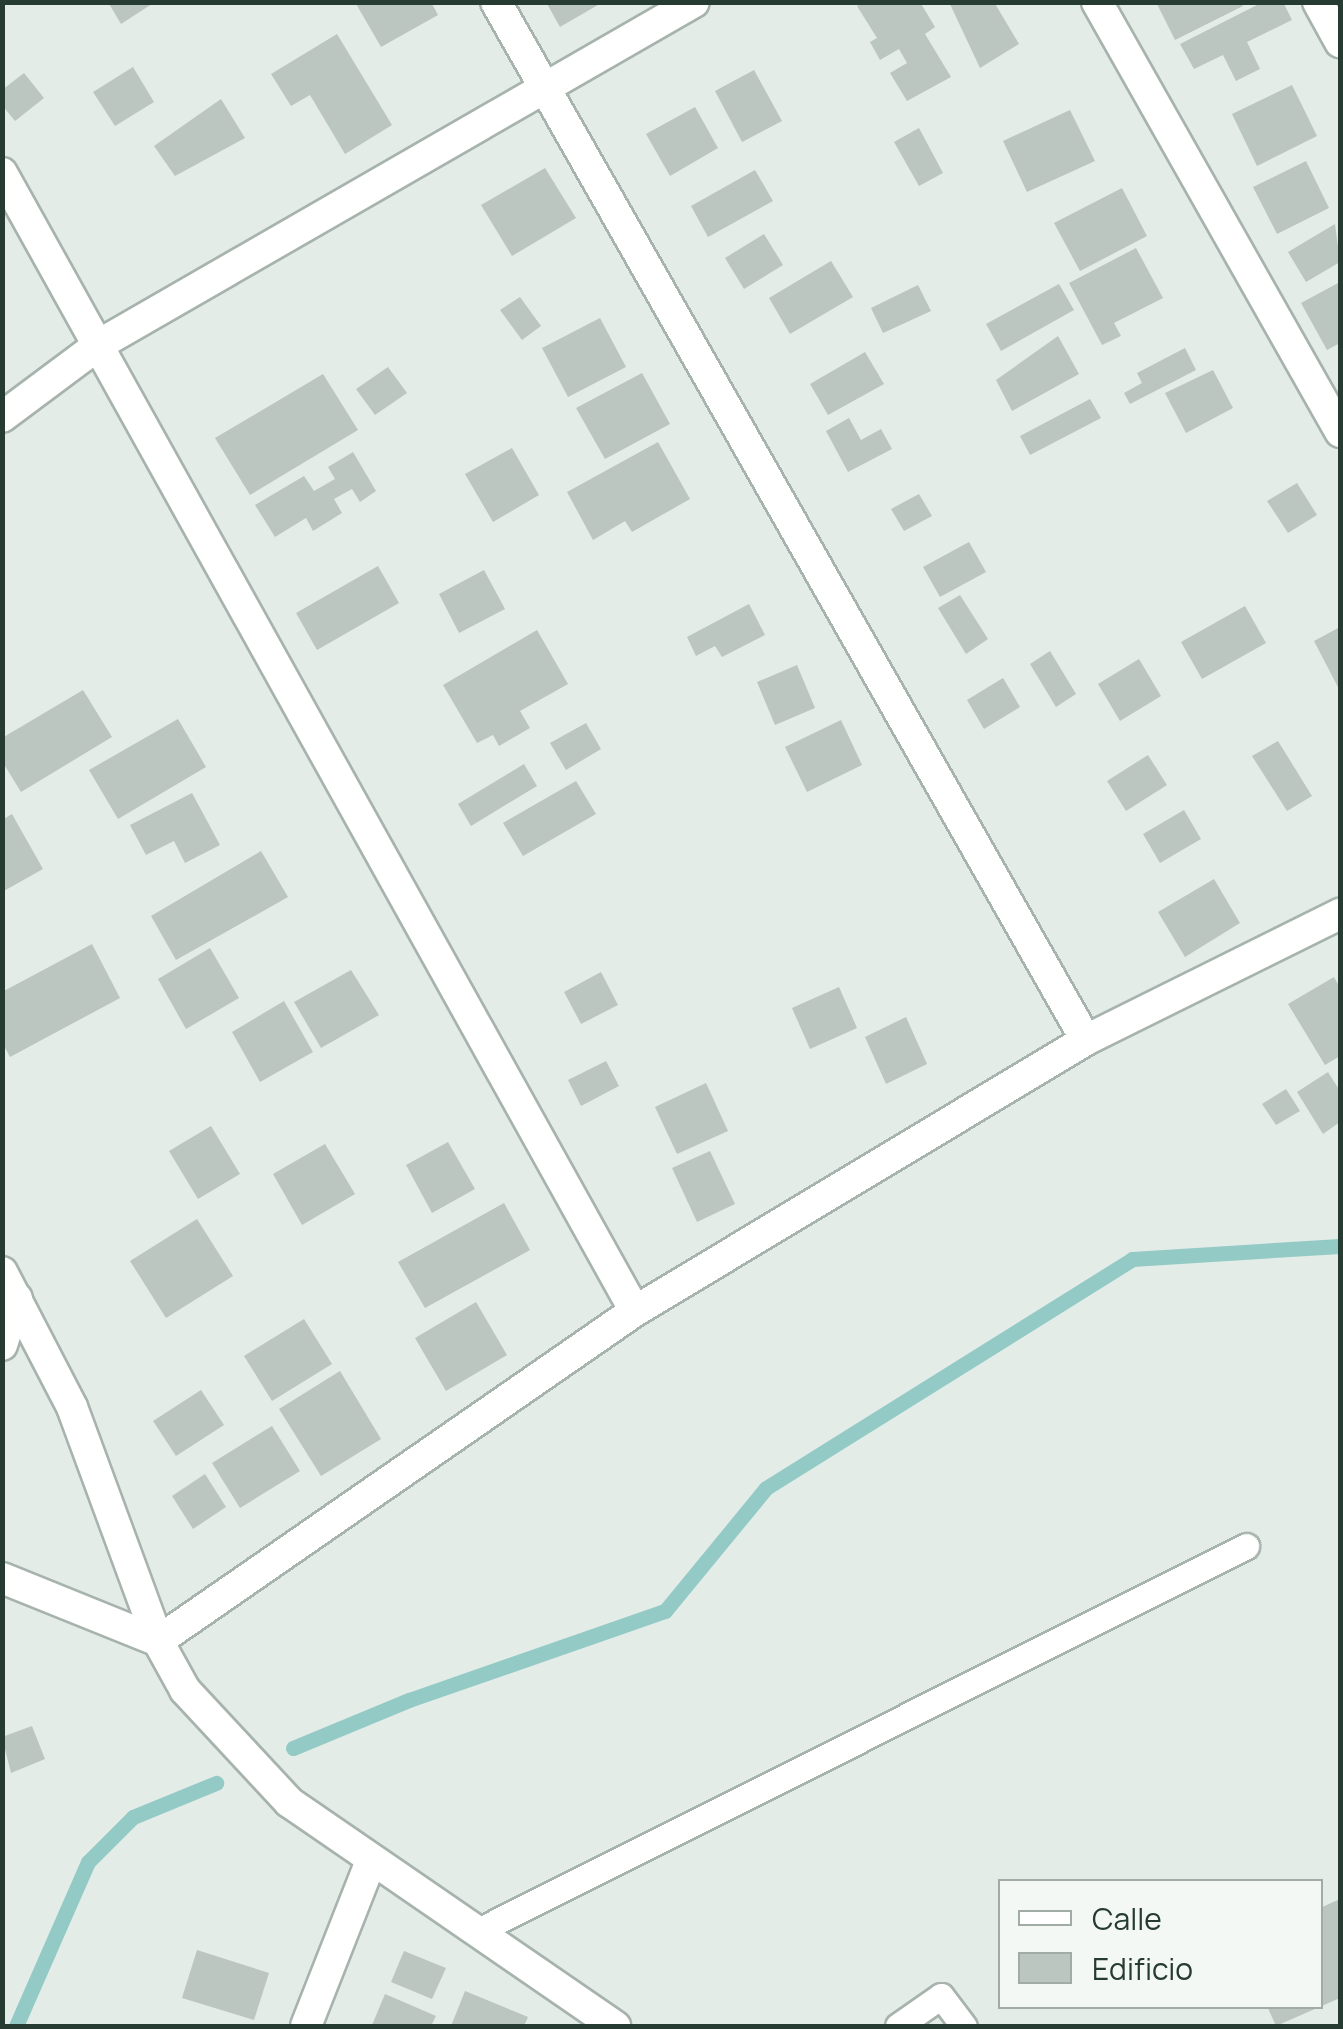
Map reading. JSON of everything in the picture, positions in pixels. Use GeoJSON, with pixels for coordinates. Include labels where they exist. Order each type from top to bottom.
{"type":"FeatureCollection","features":[{"type":"Feature","properties":{"kind":"street"},"geometry":{"type":"LineString","coordinates":[[496,2],[1086,1040]]}},
{"type":"Feature","properties":{"kind":"street"},"geometry":{"type":"LineString","coordinates":[[2,417],[100,344],[694,2]]}},
{"type":"Feature","properties":{"kind":"street"},"geometry":{"type":"LineString","coordinates":[[1097,2],[1340,432]]}},
{"type":"Feature","properties":{"kind":"street"},"geometry":{"type":"LineString","coordinates":[[1318,2],[1340,42]]}},
{"type":"Feature","properties":{"kind":"street"},"geometry":{"type":"LineString","coordinates":[[2,172],[634,1311]]}},
{"type":"Feature","properties":{"kind":"street"},"geometry":{"type":"LineString","coordinates":[[158,1641],[634,1311],[1086,1040],[1340,914]]}},
{"type":"Feature","properties":{"kind":"street"},"geometry":{"type":"LineString","coordinates":[[2,1345],[10,1285]]}},
{"type":"Feature","properties":{"kind":"street"},"geometry":{"type":"LineString","coordinates":[[10,1285],[72,1406],[158,1641],[185,1690],[289,1802],[371,1862],[480,1930],[615,2026]]}},
{"type":"Feature","properties":{"kind":"street"},"geometry":{"type":"LineString","coordinates":[[2,1578],[158,1641]]}},
{"type":"Feature","properties":{"kind":"street"},"geometry":{"type":"LineString","coordinates":[[306,2026],[371,1862]]}},
{"type":"Feature","properties":{"kind":"lane"},"geometry":{"type":"LineString","coordinates":[[480,1930],[1246,1546]]}},
{"type":"Feature","properties":{"kind":"lane"},"geometry":{"type":"LineString","coordinates":[[898,2026],[941,1996],[964,2026]]}},
{"type":"Feature","properties":{"kind":"building"},"geometry":{"type":"Polygon","coordinates":[[[108,2],[155,2],[121,24],[108,2]]]}},
{"type":"Feature","properties":{"kind":"building"},"geometry":{"type":"Polygon","coordinates":[[[355,2],[431,2],[438,15],[381,47],[355,2]]]}},
{"type":"Feature","properties":{"kind":"building"},"geometry":{"type":"Polygon","coordinates":[[[546,2],[603,2],[560,27],[546,2]]]}},
{"type":"Feature","properties":{"kind":"building"},"geometry":{"type":"Polygon","coordinates":[[[863,2],[920,2],[935,27],[925,34],[951,77],[907,101],[890,73],[907,63],[899,49],[880,60],[870,42],[877,38],[857,6],[863,2]]]}},
{"type":"Feature","properties":{"kind":"building"},"geometry":{"type":"Polygon","coordinates":[[[949,2],[994,2],[1019,44],[980,68],[949,2]]]}},
{"type":"Feature","properties":{"kind":"building"},"geometry":{"type":"Polygon","coordinates":[[[1156,2],[1241,2],[1243,6],[1175,40],[1156,2]]]}},
{"type":"Feature","properties":{"kind":"building"},"geometry":{"type":"Polygon","coordinates":[[[1263,2],[1283,2],[1292,20],[1247,42],[1260,69],[1236,81],[1223,55],[1194,69],[1180,44],[1263,2]]]}},
{"type":"Feature","properties":{"kind":"building"},"geometry":{"type":"Polygon","coordinates":[[[337,34],[392,125],[345,154],[310,95],[291,106],[271,74],[337,34]]]}},
{"type":"Feature","properties":{"kind":"building"},"geometry":{"type":"Polygon","coordinates":[[[133,67],[154,102],[115,126],[93,92],[133,67]]]}},
{"type":"Feature","properties":{"kind":"building"},"geometry":{"type":"Polygon","coordinates":[[[754,70],[782,121],[742,142],[715,91],[754,70]]]}},
{"type":"Feature","properties":{"kind":"building"},"geometry":{"type":"Polygon","coordinates":[[[24,73],[44,98],[15,121],[2,105],[2,90],[24,73]]]}},
{"type":"Feature","properties":{"kind":"building"},"geometry":{"type":"Polygon","coordinates":[[[1292,85],[1317,136],[1257,166],[1232,114],[1292,85]]]}},
{"type":"Feature","properties":{"kind":"building"},"geometry":{"type":"Polygon","coordinates":[[[221,99],[245,138],[175,176],[154,146],[221,99]]]}},
{"type":"Feature","properties":{"kind":"building"},"geometry":{"type":"Polygon","coordinates":[[[695,107],[718,148],[670,176],[646,134],[695,107]]]}},
{"type":"Feature","properties":{"kind":"building"},"geometry":{"type":"Polygon","coordinates":[[[1070,110],[1095,161],[1027,192],[1003,141],[1070,110]]]}},
{"type":"Feature","properties":{"kind":"building"},"geometry":{"type":"Polygon","coordinates":[[[919,128],[943,173],[919,186],[894,142],[919,128]]]}},
{"type":"Feature","properties":{"kind":"building"},"geometry":{"type":"Polygon","coordinates":[[[1306,161],[1329,208],[1277,234],[1253,187],[1306,161]]]}},
{"type":"Feature","properties":{"kind":"building"},"geometry":{"type":"Polygon","coordinates":[[[545,168],[576,218],[512,256],[481,205],[545,168]]]}},
{"type":"Feature","properties":{"kind":"building"},"geometry":{"type":"Polygon","coordinates":[[[755,170],[773,201],[708,237],[691,206],[755,170]]]}},
{"type":"Feature","properties":{"kind":"building"},"geometry":{"type":"Polygon","coordinates":[[[1122,188],[1147,236],[1080,271],[1054,223],[1122,188]]]}},
{"type":"Feature","properties":{"kind":"building"},"geometry":{"type":"Polygon","coordinates":[[[1335,224],[1340,262],[1306,282],[1288,252],[1335,224]]]}},
{"type":"Feature","properties":{"kind":"building"},"geometry":{"type":"Polygon","coordinates":[[[764,234],[783,265],[744,289],[725,258],[764,234]]]}},
{"type":"Feature","properties":{"kind":"building"},"geometry":{"type":"Polygon","coordinates":[[[1136,248],[1163,298],[1114,323],[1121,336],[1102,345],[1069,283],[1136,248]]]}},
{"type":"Feature","properties":{"kind":"building"},"geometry":{"type":"Polygon","coordinates":[[[831,261],[853,297],[790,334],[769,298],[831,261]]]}},
{"type":"Feature","properties":{"kind":"building"},"geometry":{"type":"Polygon","coordinates":[[[1340,282],[1340,343],[1327,350],[1301,303],[1340,282]]]}},
{"type":"Feature","properties":{"kind":"building"},"geometry":{"type":"Polygon","coordinates":[[[1059,284],[1074,310],[1001,351],[986,324],[1059,284]]]}},
{"type":"Feature","properties":{"kind":"building"},"geometry":{"type":"Polygon","coordinates":[[[918,285],[931,311],[883,333],[871,308],[918,285]]]}},
{"type":"Feature","properties":{"kind":"building"},"geometry":{"type":"Polygon","coordinates":[[[520,297],[541,326],[522,340],[500,310],[520,297]]]}},
{"type":"Feature","properties":{"kind":"building"},"geometry":{"type":"Polygon","coordinates":[[[600,318],[626,367],[568,397],[542,348],[600,318]]]}},
{"type":"Feature","properties":{"kind":"building"},"geometry":{"type":"Polygon","coordinates":[[[1058,336],[1079,374],[1012,411],[996,380],[1058,336]]]}},
{"type":"Feature","properties":{"kind":"building"},"geometry":{"type":"Polygon","coordinates":[[[1185,348],[1196,370],[1130,404],[1124,393],[1142,383],[1137,373],[1185,348]]]}},
{"type":"Feature","properties":{"kind":"building"},"geometry":{"type":"Polygon","coordinates":[[[865,352],[884,384],[828,415],[810,384],[865,352]]]}},
{"type":"Feature","properties":{"kind":"building"},"geometry":{"type":"Polygon","coordinates":[[[388,367],[407,393],[375,415],[356,389],[388,367]]]}},
{"type":"Feature","properties":{"kind":"building"},"geometry":{"type":"Polygon","coordinates":[[[1213,370],[1233,408],[1186,433],[1165,393],[1213,370]]]}},
{"type":"Feature","properties":{"kind":"building"},"geometry":{"type":"Polygon","coordinates":[[[642,373],[670,424],[605,459],[576,408],[642,373]]]}},
{"type":"Feature","properties":{"kind":"building"},"geometry":{"type":"Polygon","coordinates":[[[323,374],[358,430],[250,495],[215,438],[323,374]]]}},
{"type":"Feature","properties":{"kind":"building"},"geometry":{"type":"Polygon","coordinates":[[[1090,399],[1101,418],[1030,455],[1020,436],[1090,399]]]}},
{"type":"Feature","properties":{"kind":"building"},"geometry":{"type":"Polygon","coordinates":[[[849,418],[861,440],[881,429],[892,449],[848,472],[826,431],[849,418]]]}},
{"type":"Feature","properties":{"kind":"building"},"geometry":{"type":"Polygon","coordinates":[[[658,442],[690,499],[632,532],[625,521],[593,540],[567,492],[658,442]]]}},
{"type":"Feature","properties":{"kind":"building"},"geometry":{"type":"Polygon","coordinates":[[[512,448],[539,495],[493,522],[465,474],[512,448]]]}},
{"type":"Feature","properties":{"kind":"building"},"geometry":{"type":"Polygon","coordinates":[[[353,452],[376,491],[360,502],[352,489],[334,499],[342,513],[313,531],[306,518],[275,537],[255,505],[304,476],[314,491],[335,479],[328,467],[353,452]]]}},
{"type":"Feature","properties":{"kind":"building"},"geometry":{"type":"Polygon","coordinates":[[[1297,483],[1317,515],[1288,533],[1267,501],[1297,483]]]}},
{"type":"Feature","properties":{"kind":"building"},"geometry":{"type":"Polygon","coordinates":[[[919,494],[932,516],[904,531],[891,509],[919,494]]]}},
{"type":"Feature","properties":{"kind":"building"},"geometry":{"type":"Polygon","coordinates":[[[969,542],[986,572],[940,597],[923,567],[969,542]]]}},
{"type":"Feature","properties":{"kind":"building"},"geometry":{"type":"Polygon","coordinates":[[[378,566],[399,603],[317,650],[296,613],[378,566]]]}},
{"type":"Feature","properties":{"kind":"building"},"geometry":{"type":"Polygon","coordinates":[[[484,570],[505,609],[459,633],[439,594],[484,570]]]}},
{"type":"Feature","properties":{"kind":"building"},"geometry":{"type":"Polygon","coordinates":[[[960,595],[988,639],[966,654],[938,608],[960,595]]]}},
{"type":"Feature","properties":{"kind":"building"},"geometry":{"type":"Polygon","coordinates":[[[749,604],[765,635],[722,657],[715,646],[696,656],[687,637],[749,604]]]}},
{"type":"Feature","properties":{"kind":"building"},"geometry":{"type":"Polygon","coordinates":[[[1245,606],[1266,643],[1202,679],[1181,642],[1245,606]]]}},
{"type":"Feature","properties":{"kind":"building"},"geometry":{"type":"Polygon","coordinates":[[[1340,627],[1340,691],[1314,641],[1340,627]]]}},
{"type":"Feature","properties":{"kind":"building"},"geometry":{"type":"Polygon","coordinates":[[[537,630],[568,684],[520,711],[530,728],[499,746],[493,735],[477,743],[443,685],[537,630]]]}},
{"type":"Feature","properties":{"kind":"building"},"geometry":{"type":"Polygon","coordinates":[[[1050,651],[1076,694],[1056,707],[1030,664],[1050,651]]]}},
{"type":"Feature","properties":{"kind":"building"},"geometry":{"type":"Polygon","coordinates":[[[1139,659],[1161,696],[1120,721],[1098,684],[1139,659]]]}},
{"type":"Feature","properties":{"kind":"building"},"geometry":{"type":"Polygon","coordinates":[[[797,665],[815,708],[775,725],[757,682],[797,665]]]}},
{"type":"Feature","properties":{"kind":"building"},"geometry":{"type":"Polygon","coordinates":[[[1003,678],[1020,707],[984,729],[967,700],[1003,678]]]}},
{"type":"Feature","properties":{"kind":"building"},"geometry":{"type":"Polygon","coordinates":[[[83,690],[112,737],[21,792],[2,761],[2,738],[83,690]]]}},
{"type":"Feature","properties":{"kind":"building"},"geometry":{"type":"Polygon","coordinates":[[[178,719],[206,767],[118,819],[89,770],[178,719]]]}},
{"type":"Feature","properties":{"kind":"building"},"geometry":{"type":"Polygon","coordinates":[[[841,720],[862,765],[807,792],[785,747],[841,720]]]}},
{"type":"Feature","properties":{"kind":"building"},"geometry":{"type":"Polygon","coordinates":[[[586,723],[601,749],[566,770],[550,743],[586,723]]]}},
{"type":"Feature","properties":{"kind":"building"},"geometry":{"type":"Polygon","coordinates":[[[1278,741],[1312,796],[1287,811],[1252,756],[1278,741]]]}},
{"type":"Feature","properties":{"kind":"building"},"geometry":{"type":"Polygon","coordinates":[[[1148,755],[1167,785],[1126,811],[1107,781],[1148,755]]]}},
{"type":"Feature","properties":{"kind":"building"},"geometry":{"type":"Polygon","coordinates":[[[524,764],[537,786],[471,826],[458,804],[524,764]]]}},
{"type":"Feature","properties":{"kind":"building"},"geometry":{"type":"Polygon","coordinates":[[[576,781],[596,814],[523,856],[503,823],[576,781]]]}},
{"type":"Feature","properties":{"kind":"building"},"geometry":{"type":"Polygon","coordinates":[[[192,793],[220,845],[185,863],[174,841],[146,855],[130,825],[192,793]]]}},
{"type":"Feature","properties":{"kind":"building"},"geometry":{"type":"Polygon","coordinates":[[[1184,810],[1201,839],[1160,863],[1143,834],[1184,810]]]}},
{"type":"Feature","properties":{"kind":"building"},"geometry":{"type":"Polygon","coordinates":[[[12,814],[43,869],[2,892],[2,820],[12,814]]]}},
{"type":"Feature","properties":{"kind":"building"},"geometry":{"type":"Polygon","coordinates":[[[261,851],[288,897],[176,960],[151,916],[261,851]]]}},
{"type":"Feature","properties":{"kind":"building"},"geometry":{"type":"Polygon","coordinates":[[[1214,879],[1240,923],[1185,957],[1158,912],[1214,879]]]}},
{"type":"Feature","properties":{"kind":"building"},"geometry":{"type":"Polygon","coordinates":[[[92,944],[120,998],[10,1057],[2,1042],[2,992],[92,944]]]}},
{"type":"Feature","properties":{"kind":"building"},"geometry":{"type":"Polygon","coordinates":[[[210,948],[239,998],[186,1029],[158,979],[210,948]]]}},
{"type":"Feature","properties":{"kind":"building"},"geometry":{"type":"Polygon","coordinates":[[[351,970],[379,1015],[321,1048],[294,1002],[351,970]]]}},
{"type":"Feature","properties":{"kind":"building"},"geometry":{"type":"Polygon","coordinates":[[[601,972],[618,1005],[581,1024],[564,992],[601,972]]]}},
{"type":"Feature","properties":{"kind":"building"},"geometry":{"type":"Polygon","coordinates":[[[1334,977],[1340,988],[1340,1056],[1325,1065],[1288,1004],[1334,977]]]}},
{"type":"Feature","properties":{"kind":"building"},"geometry":{"type":"Polygon","coordinates":[[[839,987],[857,1028],[810,1049],[792,1008],[839,987]]]}},
{"type":"Feature","properties":{"kind":"building"},"geometry":{"type":"Polygon","coordinates":[[[284,1001],[313,1052],[260,1082],[232,1032],[284,1001]]]}},
{"type":"Feature","properties":{"kind":"building"},"geometry":{"type":"Polygon","coordinates":[[[906,1017],[927,1064],[886,1084],[865,1037],[906,1017]]]}},
{"type":"Feature","properties":{"kind":"building"},"geometry":{"type":"Polygon","coordinates":[[[606,1061],[619,1086],[581,1106],[568,1080],[606,1061]]]}},
{"type":"Feature","properties":{"kind":"building"},"geometry":{"type":"Polygon","coordinates":[[[1328,1072],[1340,1091],[1340,1122],[1323,1134],[1297,1092],[1328,1072]]]}},
{"type":"Feature","properties":{"kind":"building"},"geometry":{"type":"Polygon","coordinates":[[[706,1083],[728,1131],[677,1154],[655,1107],[706,1083]]]}},
{"type":"Feature","properties":{"kind":"building"},"geometry":{"type":"Polygon","coordinates":[[[1286,1089],[1300,1111],[1276,1125],[1262,1104],[1286,1089]]]}},
{"type":"Feature","properties":{"kind":"building"},"geometry":{"type":"Polygon","coordinates":[[[211,1126],[240,1174],[198,1199],[169,1151],[211,1126]]]}},
{"type":"Feature","properties":{"kind":"building"},"geometry":{"type":"Polygon","coordinates":[[[448,1142],[475,1189],[432,1213],[406,1165],[448,1142]]]}},
{"type":"Feature","properties":{"kind":"building"},"geometry":{"type":"Polygon","coordinates":[[[325,1144],[355,1194],[302,1225],[273,1174],[325,1144]]]}},
{"type":"Feature","properties":{"kind":"building"},"geometry":{"type":"Polygon","coordinates":[[[710,1151],[735,1204],[697,1222],[672,1168],[710,1151]]]}},
{"type":"Feature","properties":{"kind":"building"},"geometry":{"type":"Polygon","coordinates":[[[504,1203],[530,1250],[425,1308],[398,1262],[504,1203]]]}},
{"type":"Feature","properties":{"kind":"building"},"geometry":{"type":"Polygon","coordinates":[[[197,1219],[233,1276],[166,1318],[130,1261],[197,1219]]]}},
{"type":"Feature","properties":{"kind":"building"},"geometry":{"type":"Polygon","coordinates":[[[476,1302],[507,1355],[446,1391],[415,1338],[476,1302]]]}},
{"type":"Feature","properties":{"kind":"building"},"geometry":{"type":"Polygon","coordinates":[[[304,1319],[332,1364],[272,1401],[244,1356],[304,1319]]]}},
{"type":"Feature","properties":{"kind":"building"},"geometry":{"type":"Polygon","coordinates":[[[340,1371],[381,1439],[321,1476],[279,1409],[340,1371]]]}},
{"type":"Feature","properties":{"kind":"building"},"geometry":{"type":"Polygon","coordinates":[[[201,1390],[224,1425],[176,1456],[153,1421],[201,1390]]]}},
{"type":"Feature","properties":{"kind":"building"},"geometry":{"type":"Polygon","coordinates":[[[272,1426],[300,1471],[240,1508],[212,1463],[272,1426]]]}},
{"type":"Feature","properties":{"kind":"building"},"geometry":{"type":"Polygon","coordinates":[[[205,1474],[226,1507],[193,1529],[172,1496],[205,1474]]]}},
{"type":"Feature","properties":{"kind":"building"},"geometry":{"type":"Polygon","coordinates":[[[32,1726],[45,1759],[11,1773],[2,1737],[32,1726]]]}},
{"type":"Feature","properties":{"kind":"building"},"geometry":{"type":"Polygon","coordinates":[[[1340,1899],[1340,1998],[1323,2005],[1323,1907],[1340,1899]]]}},
{"type":"Feature","properties":{"kind":"building"},"geometry":{"type":"Polygon","coordinates":[[[197,1950],[269,1973],[254,2020],[182,1998],[197,1950]]]}},
{"type":"Feature","properties":{"kind":"building"},"geometry":{"type":"Polygon","coordinates":[[[404,1951],[446,1968],[432,1999],[391,1982],[404,1951]]]}},
{"type":"Feature","properties":{"kind":"building"},"geometry":{"type":"Polygon","coordinates":[[[465,1991],[528,2017],[524,2026],[451,2026],[465,1991]]]}},
{"type":"Feature","properties":{"kind":"building"},"geometry":{"type":"Polygon","coordinates":[[[385,1994],[436,2016],[431,2026],[372,2025],[385,1994]]]}},
{"type":"Feature","properties":{"kind":"building"},"geometry":{"type":"Polygon","coordinates":[[[1268,2009],[1315,2009],[1276,2026],[1268,2009]]]}},
{"type":"Feature","properties":{"kind":"waterway"},"geometry":{"type":"LineString","coordinates":[[293,1748],[409,1700],[665,1611],[766,1488],[1132,1259],[1340,1246]]}},
{"type":"Feature","properties":{"kind":"waterway"},"geometry":{"type":"LineString","coordinates":[[16,2026],[88,1862],[133,1817],[216,1783]]}}]}
